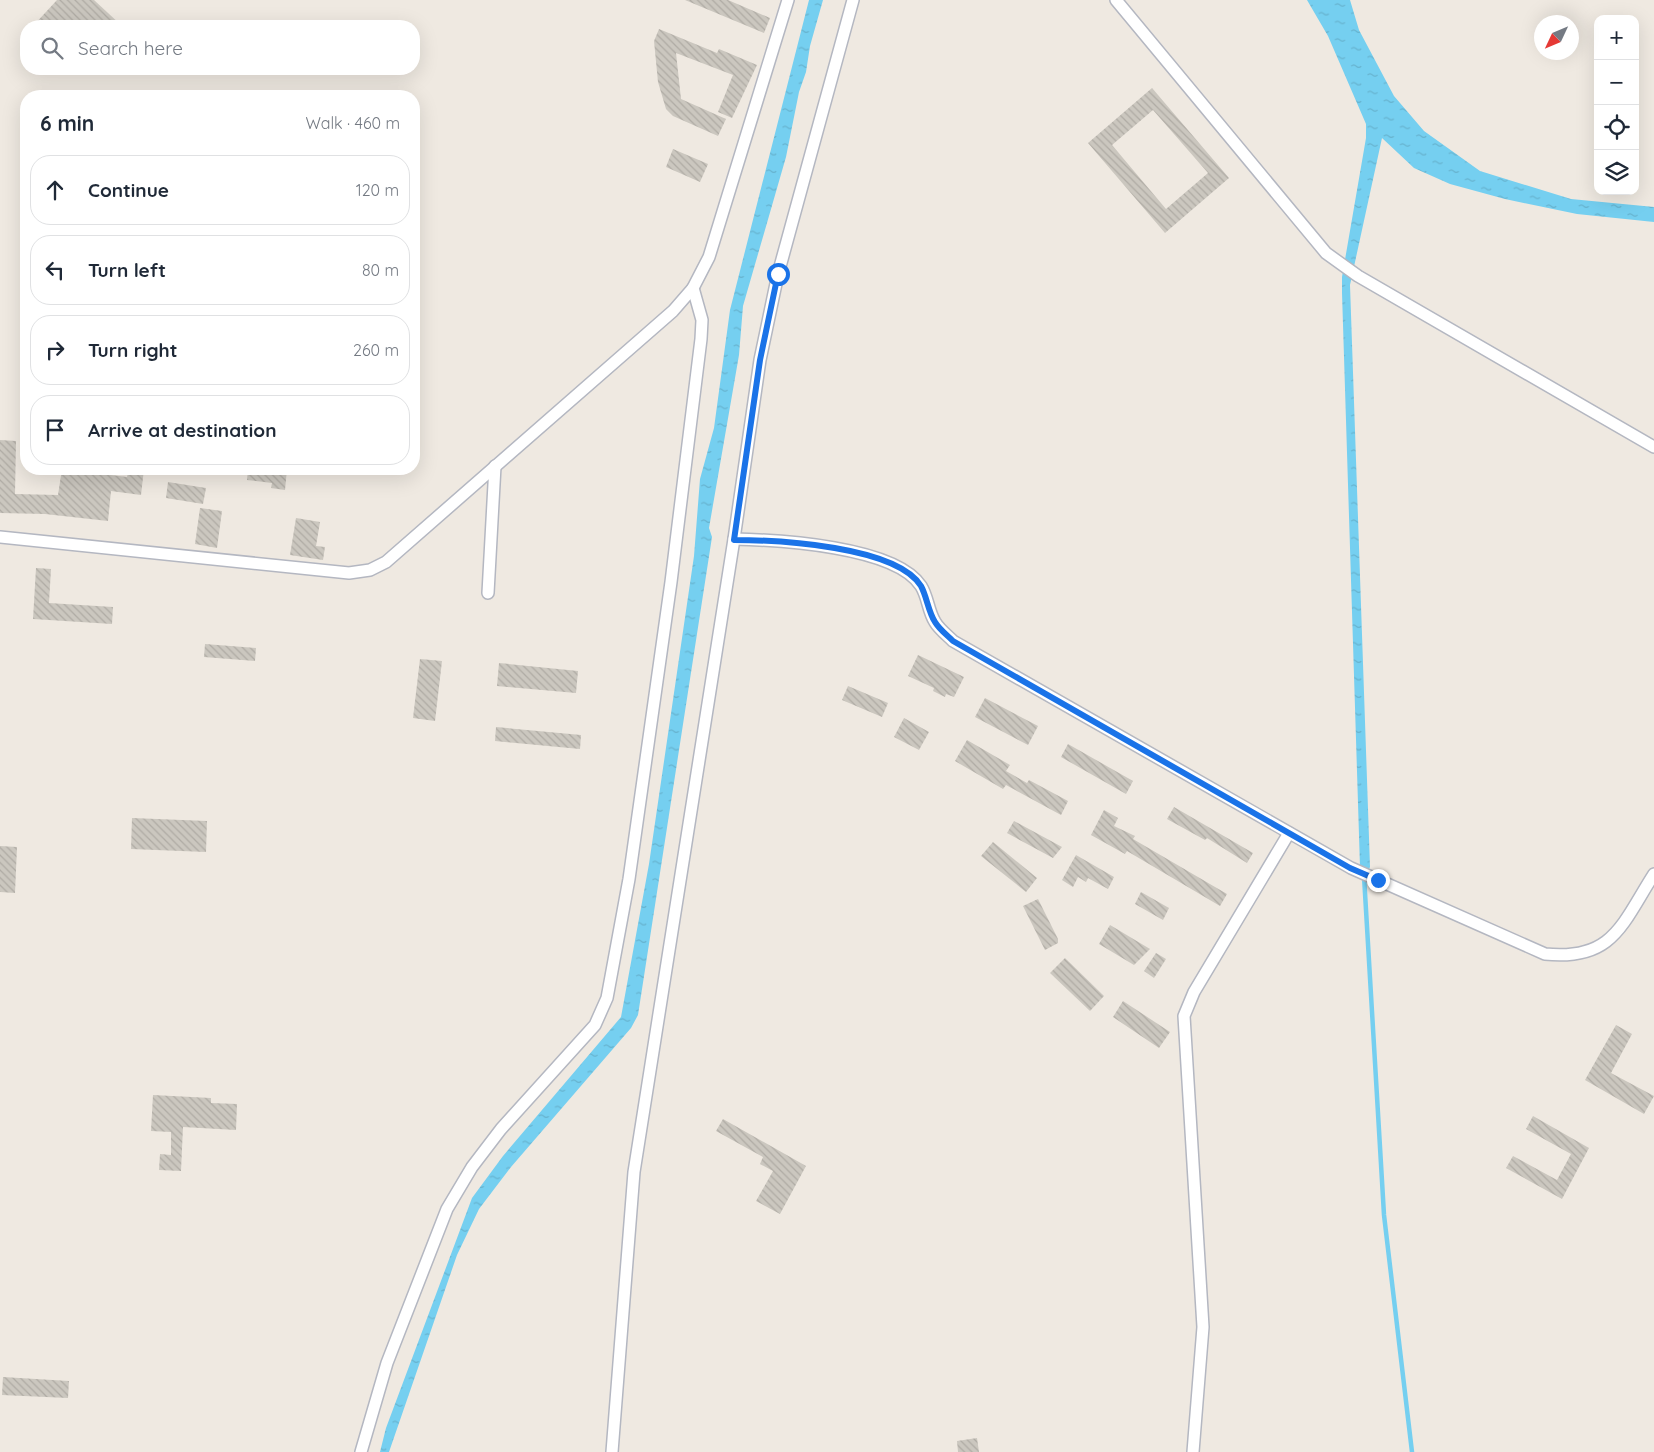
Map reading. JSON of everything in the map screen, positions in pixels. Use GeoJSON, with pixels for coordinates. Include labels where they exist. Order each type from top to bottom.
{"type":"FeatureCollection","features":[{"type":"Feature","properties":{"kind":"street"},"geometry":{"type":"LineString","coordinates":[[0,537],[349,574],[370,570],[386,562],[673,311],[693,288],[709,257],[762,92],[788,0]]}},
{"type":"Feature","properties":{"kind":"street"},"geometry":{"type":"LineString","coordinates":[[612,1452],[634,1172],[734,540],[760,360],[776,284],[853,0]]}},
{"type":"Feature","properties":{"kind":"street"},"geometry":{"type":"LineString","coordinates":[[1116,0],[1326,253],[1358,276],[1654,447]]}},
{"type":"Feature","properties":{"kind":"street"},"geometry":{"type":"LineString","coordinates":[[361,1452],[387,1363],[447,1209],[472,1167],[501,1129],[595,1025],[607,998],[629,879],[701,339],[702,320],[693,288]]}},
{"type":"Feature","properties":{"kind":"street"},"geometry":{"type":"LineString","coordinates":[[488,593],[495,466]]}},
{"type":"Feature","properties":{"kind":"street"},"geometry":{"type":"LineString","coordinates":[[734,540],[826,546],[878,558],[903,570],[921,586],[934,621],[953,641],[1350,868],[1545,954],[1566,957],[1590,952],[1605,944],[1618,929],[1654,874]]}},
{"type":"Feature","properties":{"kind":"street"},"geometry":{"type":"LineString","coordinates":[[1193,1452],[1203,1328],[1184,1016],[1194,992],[1289,833]]}},
{"type":"Feature","properties":{"kind":"water"},"geometry":{"type":"Polygon","coordinates":[[[809,0],[823,0],[810,46],[806,72],[799,92],[786,157],[743,306],[739,355],[709,528],[712,537],[638,1015],[631,1028],[511,1167],[479,1209],[457,1255],[389,1452],[380,1452],[386,1428],[472,1198],[503,1156],[621,1017],[649,864],[694,556],[700,479],[714,428],[730,310],[809,0]]]}},
{"type":"Feature","properties":{"kind":"water"},"geometry":{"type":"Polygon","coordinates":[[[1307,0],[1350,0],[1359,30],[1394,96],[1424,131],[1480,171],[1571,199],[1654,207],[1654,222],[1577,214],[1505,199],[1450,184],[1414,168],[1382,138],[1350,285],[1370,867],[1367,873],[1360,867],[1342,293],[1342,277],[1366,138],[1366,124],[1328,36],[1307,0]]]}},
{"type":"Feature","properties":{"kind":"building"},"geometry":{"type":"Polygon","coordinates":[[[57,0],[94,0],[116,20],[39,20],[57,0]]]}},
{"type":"Feature","properties":{"kind":"building"},"geometry":{"type":"Polygon","coordinates":[[[685,0],[728,0],[770,18],[764,33],[685,0]]]}},
{"type":"Feature","properties":{"kind":"building"},"geometry":{"type":"Polygon","coordinates":[[[659,29],[717,53],[719,49],[757,65],[732,118],[718,112],[733,75],[676,53],[681,99],[726,119],[718,136],[673,116],[666,109],[658,82],[654,41],[659,29]]]}},
{"type":"Feature","properties":{"kind":"building"},"geometry":{"type":"Polygon","coordinates":[[[1152,88],[1229,178],[1165,233],[1088,143],[1152,88]],[[1153,110],[1112,145],[1166,209],[1208,173],[1153,110]]]}},
{"type":"Feature","properties":{"kind":"building"},"geometry":{"type":"Polygon","coordinates":[[[673,149],[708,164],[700,182],[666,167],[673,149]]]}},
{"type":"Feature","properties":{"kind":"building"},"geometry":{"type":"Polygon","coordinates":[[[0,440],[16,441],[15,494],[58,495],[61,475],[111,475],[127,477],[128,475],[143,475],[141,495],[111,491],[108,521],[45,514],[0,513],[0,440]]]}},
{"type":"Feature","properties":{"kind":"building"},"geometry":{"type":"Polygon","coordinates":[[[247,475],[286,475],[285,490],[271,488],[272,483],[247,480],[247,475]]]}},
{"type":"Feature","properties":{"kind":"building"},"geometry":{"type":"Polygon","coordinates":[[[168,482],[206,488],[203,504],[166,498],[168,482]]]}},
{"type":"Feature","properties":{"kind":"building"},"geometry":{"type":"Polygon","coordinates":[[[200,508],[222,511],[217,548],[195,544],[200,508]]]}},
{"type":"Feature","properties":{"kind":"building"},"geometry":{"type":"Polygon","coordinates":[[[296,518],[320,522],[316,546],[325,547],[323,560],[290,555],[296,518]]]}},
{"type":"Feature","properties":{"kind":"building"},"geometry":{"type":"Polygon","coordinates":[[[36,568],[51,569],[49,603],[113,607],[112,624],[33,619],[36,568]]]}},
{"type":"Feature","properties":{"kind":"building"},"geometry":{"type":"Polygon","coordinates":[[[205,644],[256,648],[255,661],[204,657],[205,644]]]}},
{"type":"Feature","properties":{"kind":"building"},"geometry":{"type":"Polygon","coordinates":[[[918,655],[964,677],[954,697],[946,694],[945,697],[933,691],[934,688],[908,676],[918,655]]]}},
{"type":"Feature","properties":{"kind":"building"},"geometry":{"type":"Polygon","coordinates":[[[420,659],[442,661],[435,721],[413,718],[420,659]]]}},
{"type":"Feature","properties":{"kind":"building"},"geometry":{"type":"Polygon","coordinates":[[[499,663],[578,671],[576,693],[497,686],[499,663]]]}},
{"type":"Feature","properties":{"kind":"building"},"geometry":{"type":"Polygon","coordinates":[[[848,686],[888,703],[882,717],[842,700],[848,686]]]}},
{"type":"Feature","properties":{"kind":"building"},"geometry":{"type":"Polygon","coordinates":[[[985,698],[1038,726],[1028,745],[975,717],[985,698]]]}},
{"type":"Feature","properties":{"kind":"building"},"geometry":{"type":"Polygon","coordinates":[[[904,718],[929,732],[919,750],[894,737],[904,718]]]}},
{"type":"Feature","properties":{"kind":"building"},"geometry":{"type":"Polygon","coordinates":[[[496,727],[581,735],[580,749],[495,741],[496,727]]]}},
{"type":"Feature","properties":{"kind":"building"},"geometry":{"type":"Polygon","coordinates":[[[967,740],[1010,765],[1006,771],[1027,783],[1029,780],[1068,801],[1061,815],[1006,785],[1003,789],[955,761],[967,740]]]}},
{"type":"Feature","properties":{"kind":"building"},"geometry":{"type":"Polygon","coordinates":[[[1068,744],[1133,781],[1126,794],[1061,757],[1068,744]]]}},
{"type":"Feature","properties":{"kind":"building"},"geometry":{"type":"Polygon","coordinates":[[[1174,807],[1253,853],[1247,863],[1207,838],[1205,840],[1167,819],[1174,807]]]}},
{"type":"Feature","properties":{"kind":"building"},"geometry":{"type":"Polygon","coordinates":[[[1104,810],[1118,818],[1114,826],[1135,836],[1133,839],[1227,894],[1220,906],[1127,851],[1125,854],[1091,835],[1104,810]]]}},
{"type":"Feature","properties":{"kind":"building"},"geometry":{"type":"Polygon","coordinates":[[[132,818],[207,821],[206,852],[131,849],[132,818]]]}},
{"type":"Feature","properties":{"kind":"building"},"geometry":{"type":"Polygon","coordinates":[[[1014,821],[1062,847],[1053,858],[1007,833],[1014,821]]]}},
{"type":"Feature","properties":{"kind":"building"},"geometry":{"type":"Polygon","coordinates":[[[993,842],[1037,878],[1026,892],[981,856],[993,842]]]}},
{"type":"Feature","properties":{"kind":"building"},"geometry":{"type":"Polygon","coordinates":[[[0,846],[17,847],[15,893],[0,892],[0,846]]]}},
{"type":"Feature","properties":{"kind":"building"},"geometry":{"type":"Polygon","coordinates":[[[1076,855],[1114,877],[1108,889],[1088,878],[1086,882],[1078,877],[1073,887],[1062,880],[1076,855]]]}},
{"type":"Feature","properties":{"kind":"building"},"geometry":{"type":"Polygon","coordinates":[[[1141,892],[1169,908],[1163,920],[1135,904],[1141,892]]]}},
{"type":"Feature","properties":{"kind":"building"},"geometry":{"type":"Polygon","coordinates":[[[1038,899],[1058,939],[1058,943],[1045,950],[1023,906],[1038,899]]]}},
{"type":"Feature","properties":{"kind":"building"},"geometry":{"type":"Polygon","coordinates":[[[1110,925],[1150,949],[1134,965],[1099,944],[1110,925]]]}},
{"type":"Feature","properties":{"kind":"building"},"geometry":{"type":"Polygon","coordinates":[[[1156,953],[1166,959],[1154,978],[1144,971],[1156,953]]]}},
{"type":"Feature","properties":{"kind":"building"},"geometry":{"type":"Polygon","coordinates":[[[1065,958],[1104,996],[1090,1011],[1050,973],[1065,958]]]}},
{"type":"Feature","properties":{"kind":"building"},"geometry":{"type":"Polygon","coordinates":[[[1123,1001],[1170,1032],[1159,1048],[1113,1017],[1123,1001]]]}},
{"type":"Feature","properties":{"kind":"building"},"geometry":{"type":"Polygon","coordinates":[[[1616,1025],[1632,1034],[1611,1073],[1654,1096],[1644,1114],[1585,1080],[1616,1025]]]}},
{"type":"Feature","properties":{"kind":"building"},"geometry":{"type":"Polygon","coordinates":[[[153,1095],[211,1098],[211,1103],[237,1104],[236,1130],[183,1127],[181,1171],[159,1170],[160,1154],[171,1155],[171,1132],[151,1131],[153,1095]]]}},
{"type":"Feature","properties":{"kind":"building"},"geometry":{"type":"Polygon","coordinates":[[[1533,1116],[1589,1148],[1562,1199],[1506,1168],[1513,1156],[1557,1180],[1571,1154],[1526,1129],[1533,1116]]]}},
{"type":"Feature","properties":{"kind":"building"},"geometry":{"type":"Polygon","coordinates":[[[723,1119],[806,1166],[780,1214],[756,1201],[773,1171],[760,1164],[763,1157],[716,1131],[723,1119]]]}},
{"type":"Feature","properties":{"kind":"building"},"geometry":{"type":"Polygon","coordinates":[[[3,1377],[69,1381],[68,1398],[2,1395],[3,1377]]]}},
{"type":"Feature","properties":{"kind":"building"},"geometry":{"type":"Polygon","coordinates":[[[977,1438],[979,1452],[958,1452],[957,1441],[977,1438]]]}},
{"type":"Feature","properties":{"kind":"waterway"},"geometry":{"type":"LineString","coordinates":[[1364,876],[1384,1215],[1412,1452]]}},
{"type":"Feature","properties":{"kind":"route"},"geometry":{"type":"LineString","coordinates":[[778,274],[760,360],[734,540],[760,540],[826,546],[878,558],[903,570],[921,586],[934,621],[953,641],[1350,868],[1378,880]]}}]}
